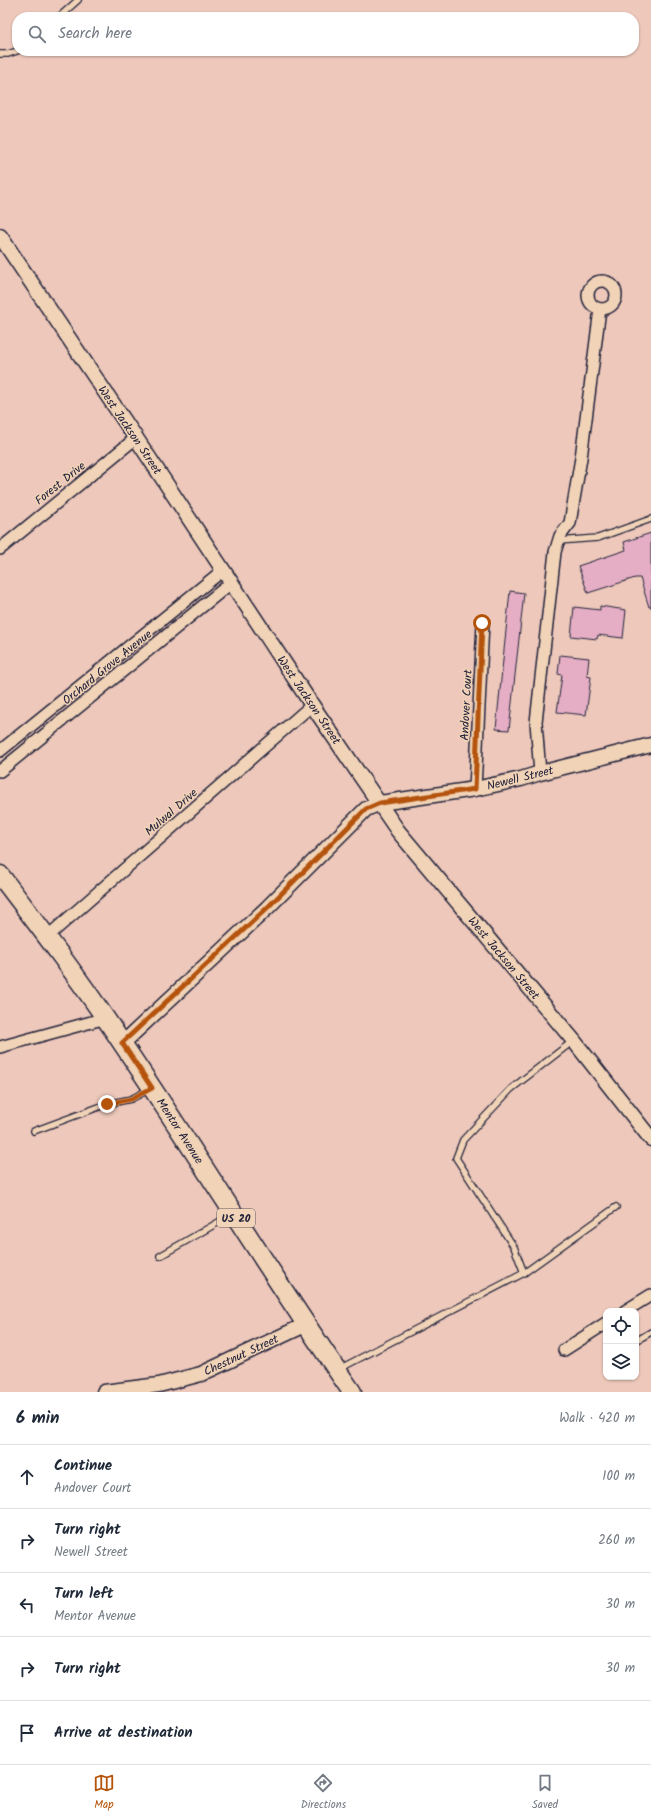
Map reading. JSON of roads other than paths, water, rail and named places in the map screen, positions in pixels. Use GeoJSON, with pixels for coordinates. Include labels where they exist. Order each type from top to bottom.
{"type":"FeatureCollection","features":[{"type":"Feature","properties":{"kind":"main road","name":"Mentor Avenue"},"geometry":{"type":"LineString","coordinates":[[0,875],[106,1018],[305,1326],[351,1392]]}},
{"type":"Feature","properties":{"kind":"street","name":"West Jackson Street"},"geometry":{"type":"LineString","coordinates":[[0,236],[136,438],[222,571],[398,830],[574,1041],[651,1139]]}},
{"type":"Feature","properties":{"kind":"street"},"geometry":{"type":"LineString","coordinates":[[540,773],[536,722],[555,552],[560,536],[570,524],[581,458],[600,309]]}},
{"type":"Feature","properties":{"kind":"street","name":"Forest Drive"},"geometry":{"type":"LineString","coordinates":[[1,546],[136,438]]}},
{"type":"Feature","properties":{"kind":"street","name":"Orchard Grove Avenue"},"geometry":{"type":"LineString","coordinates":[[0,750],[222,571]]}},
{"type":"Feature","properties":{"kind":"street","name":"Orchard Grove Avenue"},"geometry":{"type":"LineString","coordinates":[[0,771],[231,583]]}},
{"type":"Feature","properties":{"kind":"street","name":"Andover Court"},"geometry":{"type":"LineString","coordinates":[[475,789],[482,623]]}},
{"type":"Feature","properties":{"kind":"street","name":"Mulwal Drive"},"geometry":{"type":"LineString","coordinates":[[47,937],[312,705]]}},
{"type":"Feature","properties":{"kind":"street","name":"Newell Street"},"geometry":{"type":"LineString","coordinates":[[122,1043],[267,908],[366,809],[380,803],[475,789],[521,780],[540,773],[651,746]]}},
{"type":"Feature","properties":{"kind":"street"},"geometry":{"type":"LineString","coordinates":[[0,1047],[106,1018]]}},
{"type":"Feature","properties":{"kind":"street"},"geometry":{"type":"LineString","coordinates":[[630,1308],[651,1295]]}},
{"type":"Feature","properties":{"kind":"street","name":"Chestnut Street"},"geometry":{"type":"LineString","coordinates":[[104,1392],[159,1385],[201,1374],[305,1326]]}},
{"type":"Feature","properties":{"kind":"street"},"geometry":{"type":"LineString","coordinates":[[564,1350],[603,1326]]}},
{"type":"Feature","properties":{"kind":"lane"},"geometry":{"type":"LineString","coordinates":[[65,12],[78,0]]}},
{"type":"Feature","properties":{"kind":"lane"},"geometry":{"type":"LineString","coordinates":[[0,54],[12,53]]}},
{"type":"Feature","properties":{"kind":"lane"},"geometry":{"type":"LineString","coordinates":[[558,541],[598,538],[651,520]]}},
{"type":"Feature","properties":{"kind":"lane"},"geometry":{"type":"LineString","coordinates":[[524,1273],[514,1247],[456,1158],[463,1140],[511,1089],[574,1041]]}},
{"type":"Feature","properties":{"kind":"lane"},"geometry":{"type":"LineString","coordinates":[[34,1131],[107,1104],[131,1099],[152,1088]]}},
{"type":"Feature","properties":{"kind":"lane"},"geometry":{"type":"LineString","coordinates":[[337,1370],[524,1273],[616,1207]]}},
{"type":"Feature","properties":{"kind":"lane"},"geometry":{"type":"LineString","coordinates":[[160,1256],[233,1214]]}},
{"type":"Feature","properties":{"kind":"lane"},"geometry":{"type":"LineString","coordinates":[[639,1339],[651,1332]]}}]}
